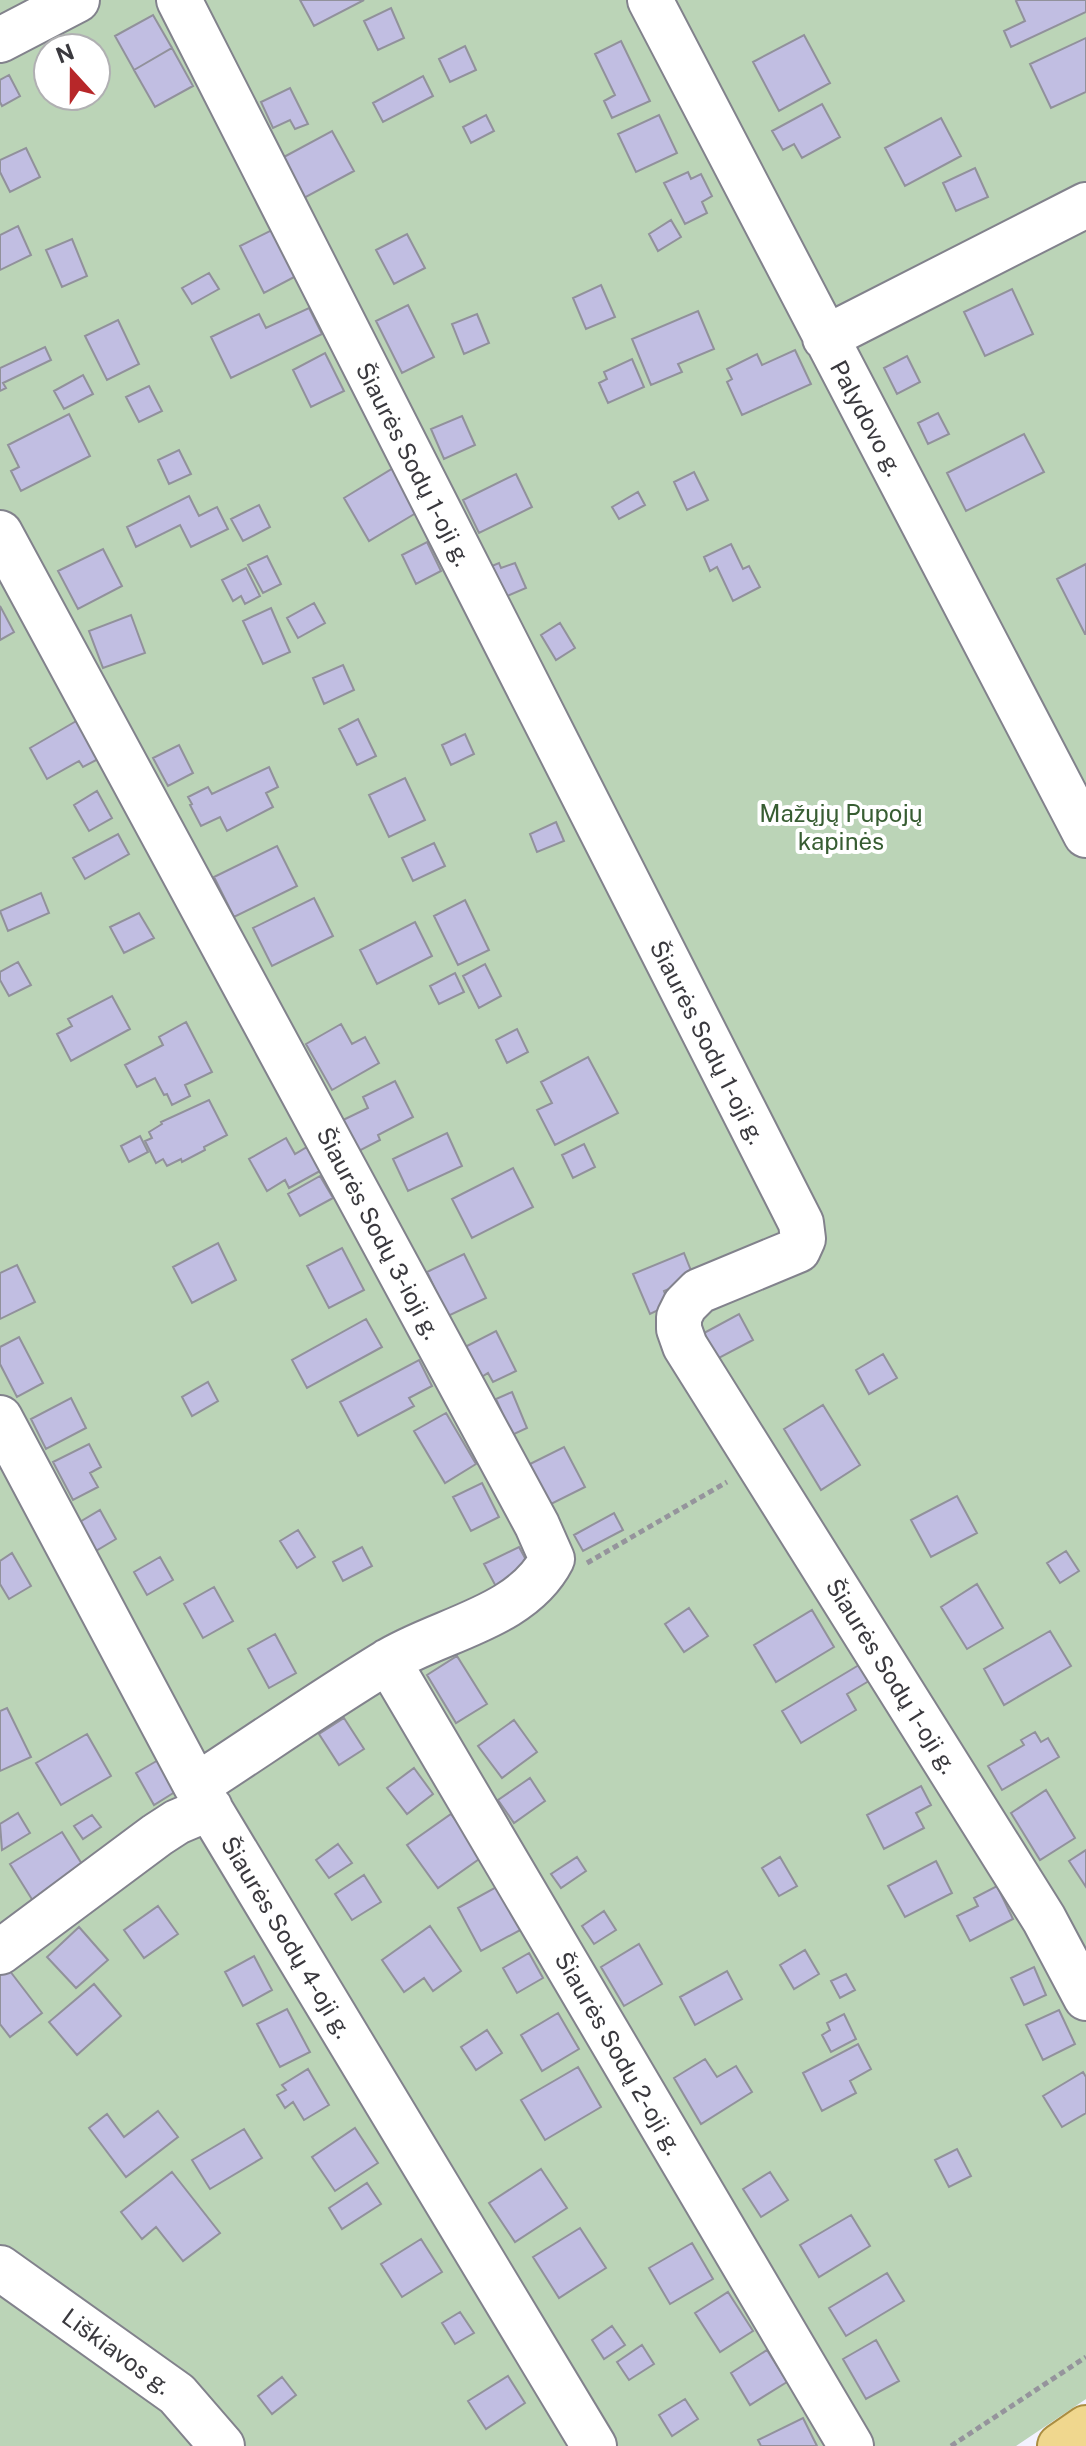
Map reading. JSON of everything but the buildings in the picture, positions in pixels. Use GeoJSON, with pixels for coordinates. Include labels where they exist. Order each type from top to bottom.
{"type":"FeatureCollection","features":[{"type":"Feature","properties":{"kind":"main road"},"geometry":{"type":"LineString","coordinates":[[1060,2446],[1086,2428]]}},
{"type":"Feature","properties":{"kind":"street"},"geometry":{"type":"LineString","coordinates":[[0,40],[77,0]]}},
{"type":"Feature","properties":{"kind":"street","name":"Šiaurės Sodų 1-oji g."},"geometry":{"type":"LineString","coordinates":[[179,0],[801,1223],[803,1239],[798,1250],[699,1291],[685,1305],[679,1317],[679,1329],[685,1346],[1044,1919],[1086,1998]]}},
{"type":"Feature","properties":{"kind":"street","name":"Palydovo g."},"geometry":{"type":"LineString","coordinates":[[650,0],[1086,835]]}},
{"type":"Feature","properties":{"kind":"street"},"geometry":{"type":"LineString","coordinates":[[825,338],[1086,205]]}},
{"type":"Feature","properties":{"kind":"street","name":"Šiaurės Sodų 3-ioji g."},"geometry":{"type":"LineString","coordinates":[[0,533],[537,1525],[552,1559]]}},
{"type":"Feature","properties":{"kind":"street","name":"Šiaurės Sodų 4-oji g."},"geometry":{"type":"LineString","coordinates":[[0,1418],[203,1797],[594,2446]]}},
{"type":"Feature","properties":{"kind":"street"},"geometry":{"type":"LineString","coordinates":[[0,1952],[388,1661],[512,1603],[545,1573],[552,1559]]}},
{"type":"Feature","properties":{"kind":"street","name":"Šiaurės Sodų 2-oji g."},"geometry":{"type":"LineString","coordinates":[[388,1661],[851,2446]]}},
{"type":"Feature","properties":{"kind":"street","name":"Liškiavos g."},"geometry":{"type":"LineString","coordinates":[[0,2268],[177,2394],[222,2446]]}},
{"type":"Feature","properties":{"kind":"path"},"geometry":{"type":"LineString","coordinates":[[552,1559],[566,1575],[737,1476],[753,1474],[769,1480]]}},
{"type":"Feature","properties":{"kind":"path"},"geometry":{"type":"LineString","coordinates":[[951,2446],[1086,2357]]}},
{"type":"Feature","properties":{"kind":"green space","name":"Mažųjų Pupojų kapinės"},"geometry":{"type":"Polygon","coordinates":[[[0,0],[1086,0],[1086,2399],[1016,2446],[0,2446],[0,0]]]}}]}
